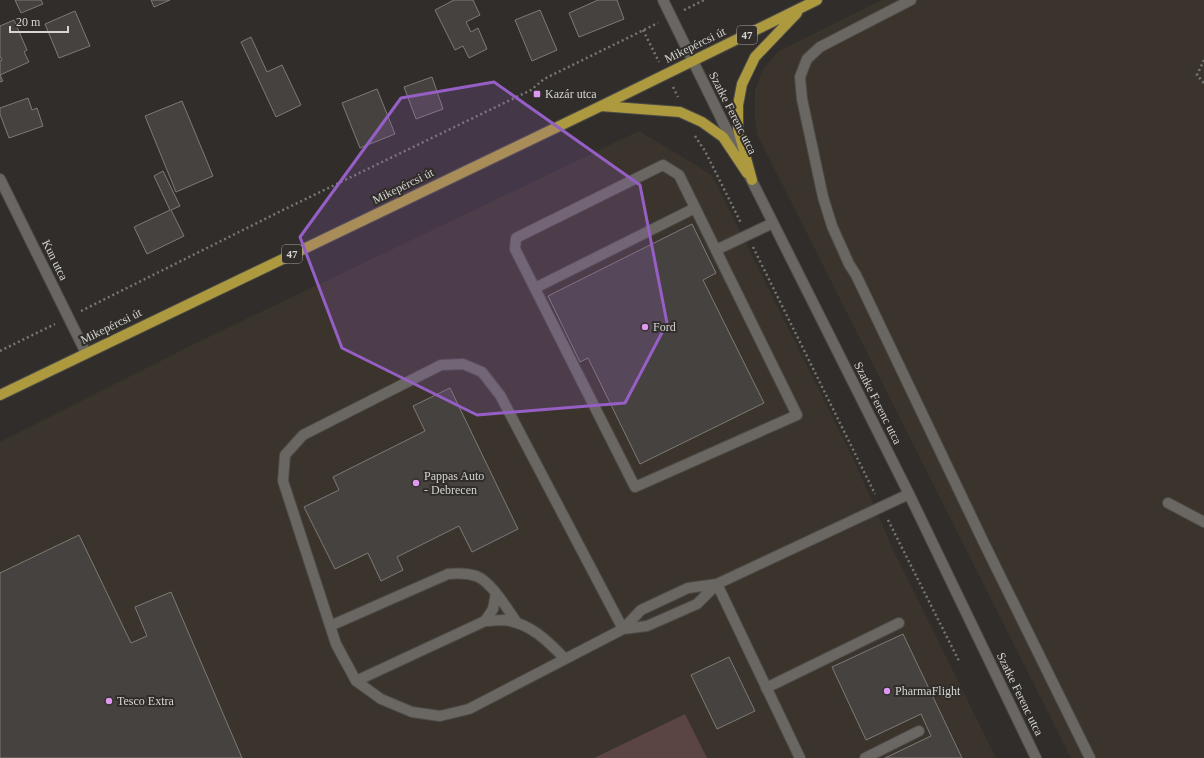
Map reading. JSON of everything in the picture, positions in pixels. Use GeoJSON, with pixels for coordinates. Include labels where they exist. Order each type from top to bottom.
{"type":"FeatureCollection","features":[{"type":"Feature","properties":{"kind":"main road","name":"Mikepércsi út"},"geometry":{"type":"LineString","coordinates":[[0,395],[601,106],[817,0]]}},
{"type":"Feature","properties":{"kind":"main road"},"geometry":{"type":"LineString","coordinates":[[752,180],[738,129],[738,104],[742,84],[755,57],[801,8]]}},
{"type":"Feature","properties":{"kind":"main road"},"geometry":{"type":"LineString","coordinates":[[601,106],[680,112],[702,122],[722,137],[752,180]]}},
{"type":"Feature","properties":{"kind":"street"},"geometry":{"type":"LineString","coordinates":[[663,0],[692,61]]}},
{"type":"Feature","properties":{"kind":"street"},"geometry":{"type":"LineString","coordinates":[[911,0],[820,47],[807,59],[800,78],[802,99],[823,197],[832,226],[848,264],[856,275],[1090,758]]}},
{"type":"Feature","properties":{"kind":"street","name":"Szatke Ferenc utca"},"geometry":{"type":"LineString","coordinates":[[692,61],[909,494],[1036,758]]}},
{"type":"Feature","properties":{"kind":"street"},"geometry":{"type":"LineString","coordinates":[[663,166],[679,175],[695,208],[797,415],[635,487],[515,249],[516,238],[663,166]]}},
{"type":"Feature","properties":{"kind":"street","name":"Kun utca"},"geometry":{"type":"LineString","coordinates":[[0,179],[86,353]]}},
{"type":"Feature","properties":{"kind":"street"},"geometry":{"type":"LineString","coordinates":[[535,288],[695,208]]}},
{"type":"Feature","properties":{"kind":"street"},"geometry":{"type":"LineString","coordinates":[[716,250],[773,223]]}},
{"type":"Feature","properties":{"kind":"street"},"geometry":{"type":"LineString","coordinates":[[623,629],[500,395],[482,372],[463,364],[441,365],[303,435],[285,455],[283,481],[336,644],[356,681],[381,699],[406,710],[440,716],[469,708],[623,629],[641,610],[688,588],[717,584],[909,494]]}},
{"type":"Feature","properties":{"kind":"street"},"geometry":{"type":"LineString","coordinates":[[1168,503],[1204,522]]}},
{"type":"Feature","properties":{"kind":"street"},"geometry":{"type":"LineString","coordinates":[[330,626],[448,574],[462,573],[477,576],[488,584],[501,599],[517,623]]}},
{"type":"Feature","properties":{"kind":"street"},"geometry":{"type":"LineString","coordinates":[[623,629],[647,626],[697,604],[717,584]]}},
{"type":"Feature","properties":{"kind":"street"},"geometry":{"type":"LineString","coordinates":[[717,584],[800,758]]}},
{"type":"Feature","properties":{"kind":"street"},"geometry":{"type":"LineString","coordinates":[[484,621],[493,609],[496,593]]}},
{"type":"Feature","properties":{"kind":"street"},"geometry":{"type":"LineString","coordinates":[[356,681],[484,621],[503,620],[517,623],[529,628],[544,638],[565,659]]}},
{"type":"Feature","properties":{"kind":"street"},"geometry":{"type":"LineString","coordinates":[[766,688],[899,623]]}},
{"type":"Feature","properties":{"kind":"street"},"geometry":{"type":"LineString","coordinates":[[865,758],[919,731]]}},
{"type":"Feature","properties":{"kind":"path"},"geometry":{"type":"LineString","coordinates":[[0,351],[285,208],[531,90],[544,79],[704,0]]}},
{"type":"Feature","properties":{"kind":"path"},"geometry":{"type":"LineString","coordinates":[[1204,60],[1197,76],[1204,83]]}},
{"type":"Feature","properties":{"kind":"path"},"geometry":{"type":"LineString","coordinates":[[694,135],[705,151],[959,661]]}},
{"type":"Feature","properties":{"kind":"highlighted area"},"geometry":{"type":"Polygon","coordinates":[[[494,82],[640,185],[667,323],[625,403],[477,415],[342,348],[300,237],[401,98],[494,82]]]}},
{"type":"Feature","properties":{"kind":"shaded area"},"geometry":{"type":"Polygon","coordinates":[[[882,0],[1204,0],[1204,758],[1071,758],[757,134],[755,118],[755,90],[763,69],[779,51],[882,0]]]}},
{"type":"Feature","properties":{"kind":"shaded area"},"geometry":{"type":"Polygon","coordinates":[[[639,131],[712,175],[855,462],[892,547],[996,758],[707,758],[685,714],[594,758],[0,758],[0,442],[192,345],[639,131]]]}},
{"type":"Feature","properties":{"kind":"shaded area"},"geometry":{"type":"Polygon","coordinates":[[[685,714],[707,758],[594,758],[685,714]]]}},
{"type":"Feature","properties":{"kind":"building"},"geometry":{"type":"Polygon","coordinates":[[[15,0],[41,0],[43,4],[21,13],[15,0]]]}},
{"type":"Feature","properties":{"kind":"building"},"geometry":{"type":"Polygon","coordinates":[[[151,0],[170,0],[154,7],[151,0]]]}},
{"type":"Feature","properties":{"kind":"building"},"geometry":{"type":"Polygon","coordinates":[[[454,0],[473,0],[480,15],[466,22],[471,32],[478,28],[487,49],[469,58],[463,46],[455,50],[435,10],[454,0]]]}},
{"type":"Feature","properties":{"kind":"building"},"geometry":{"type":"Polygon","coordinates":[[[598,0],[617,0],[624,19],[579,37],[569,13],[598,0]]]}},
{"type":"Feature","properties":{"kind":"building"},"geometry":{"type":"Polygon","coordinates":[[[540,10],[557,50],[532,61],[515,20],[540,10]]]}},
{"type":"Feature","properties":{"kind":"building"},"geometry":{"type":"Polygon","coordinates":[[[75,11],[90,46],[59,58],[45,24],[75,11]]]}},
{"type":"Feature","properties":{"kind":"building"},"geometry":{"type":"Polygon","coordinates":[[[14,20],[27,50],[24,52],[29,62],[0,75],[0,61],[2,60],[0,56],[0,26],[14,20]]]}},
{"type":"Feature","properties":{"kind":"building"},"geometry":{"type":"Polygon","coordinates":[[[251,37],[267,72],[282,65],[301,105],[276,117],[241,42],[251,37]]]}},
{"type":"Feature","properties":{"kind":"building"},"geometry":{"type":"Polygon","coordinates":[[[0,75],[3,81],[0,82],[0,75]]]}},
{"type":"Feature","properties":{"kind":"building"},"geometry":{"type":"Polygon","coordinates":[[[432,77],[443,109],[416,119],[404,87],[432,77]]]}},
{"type":"Feature","properties":{"kind":"building"},"geometry":{"type":"Polygon","coordinates":[[[377,89],[395,134],[360,148],[342,103],[377,89]]]}},
{"type":"Feature","properties":{"kind":"building"},"geometry":{"type":"Polygon","coordinates":[[[28,98],[32,110],[37,108],[43,126],[9,138],[0,114],[0,108],[28,98]]]}},
{"type":"Feature","properties":{"kind":"building"},"geometry":{"type":"Polygon","coordinates":[[[182,101],[213,176],[176,192],[145,116],[182,101]]]}},
{"type":"Feature","properties":{"kind":"building"},"geometry":{"type":"Polygon","coordinates":[[[163,171],[180,206],[171,210],[184,236],[147,254],[134,227],[170,210],[154,176],[163,171]]]}},
{"type":"Feature","properties":{"kind":"building","name":"Ford"},"geometry":{"type":"Polygon","coordinates":[[[692,224],[716,273],[703,280],[764,403],[640,464],[588,358],[580,362],[548,296],[692,224]]]}},
{"type":"Feature","properties":{"kind":"building","name":"Pappas Auto - Debrecen"},"geometry":{"type":"Polygon","coordinates":[[[450,388],[518,529],[472,552],[459,526],[397,557],[403,570],[381,581],[368,553],[335,569],[304,507],[339,490],[333,477],[425,431],[413,406],[450,388]]]}},
{"type":"Feature","properties":{"kind":"building","name":"Tesco Extra"},"geometry":{"type":"Polygon","coordinates":[[[79,535],[131,643],[147,636],[135,607],[171,592],[242,758],[0,758],[0,573],[79,535]]]}},
{"type":"Feature","properties":{"kind":"building","name":"PharmaFlight"},"geometry":{"type":"Polygon","coordinates":[[[903,634],[962,758],[885,758],[931,736],[921,714],[866,740],[832,667],[903,634]]]}},
{"type":"Feature","properties":{"kind":"building"},"geometry":{"type":"Polygon","coordinates":[[[729,657],[755,711],[717,729],[691,675],[729,657]]]}},
{"type":"Feature","properties":{"kind":"place","name":"Kazár utca"},"geometry":{"type":"Point","coordinates":[537,94]}},
{"type":"Feature","properties":{"kind":"place","name":"Ford"},"geometry":{"type":"Point","coordinates":[645,327]}},
{"type":"Feature","properties":{"kind":"place","name":"Pappas Auto - Debrecen"},"geometry":{"type":"Point","coordinates":[416,483]}},
{"type":"Feature","properties":{"kind":"place","name":"PharmaFlight"},"geometry":{"type":"Point","coordinates":[887,691]}},
{"type":"Feature","properties":{"kind":"place","name":"Tesco Extra"},"geometry":{"type":"Point","coordinates":[109,701]}}]}
